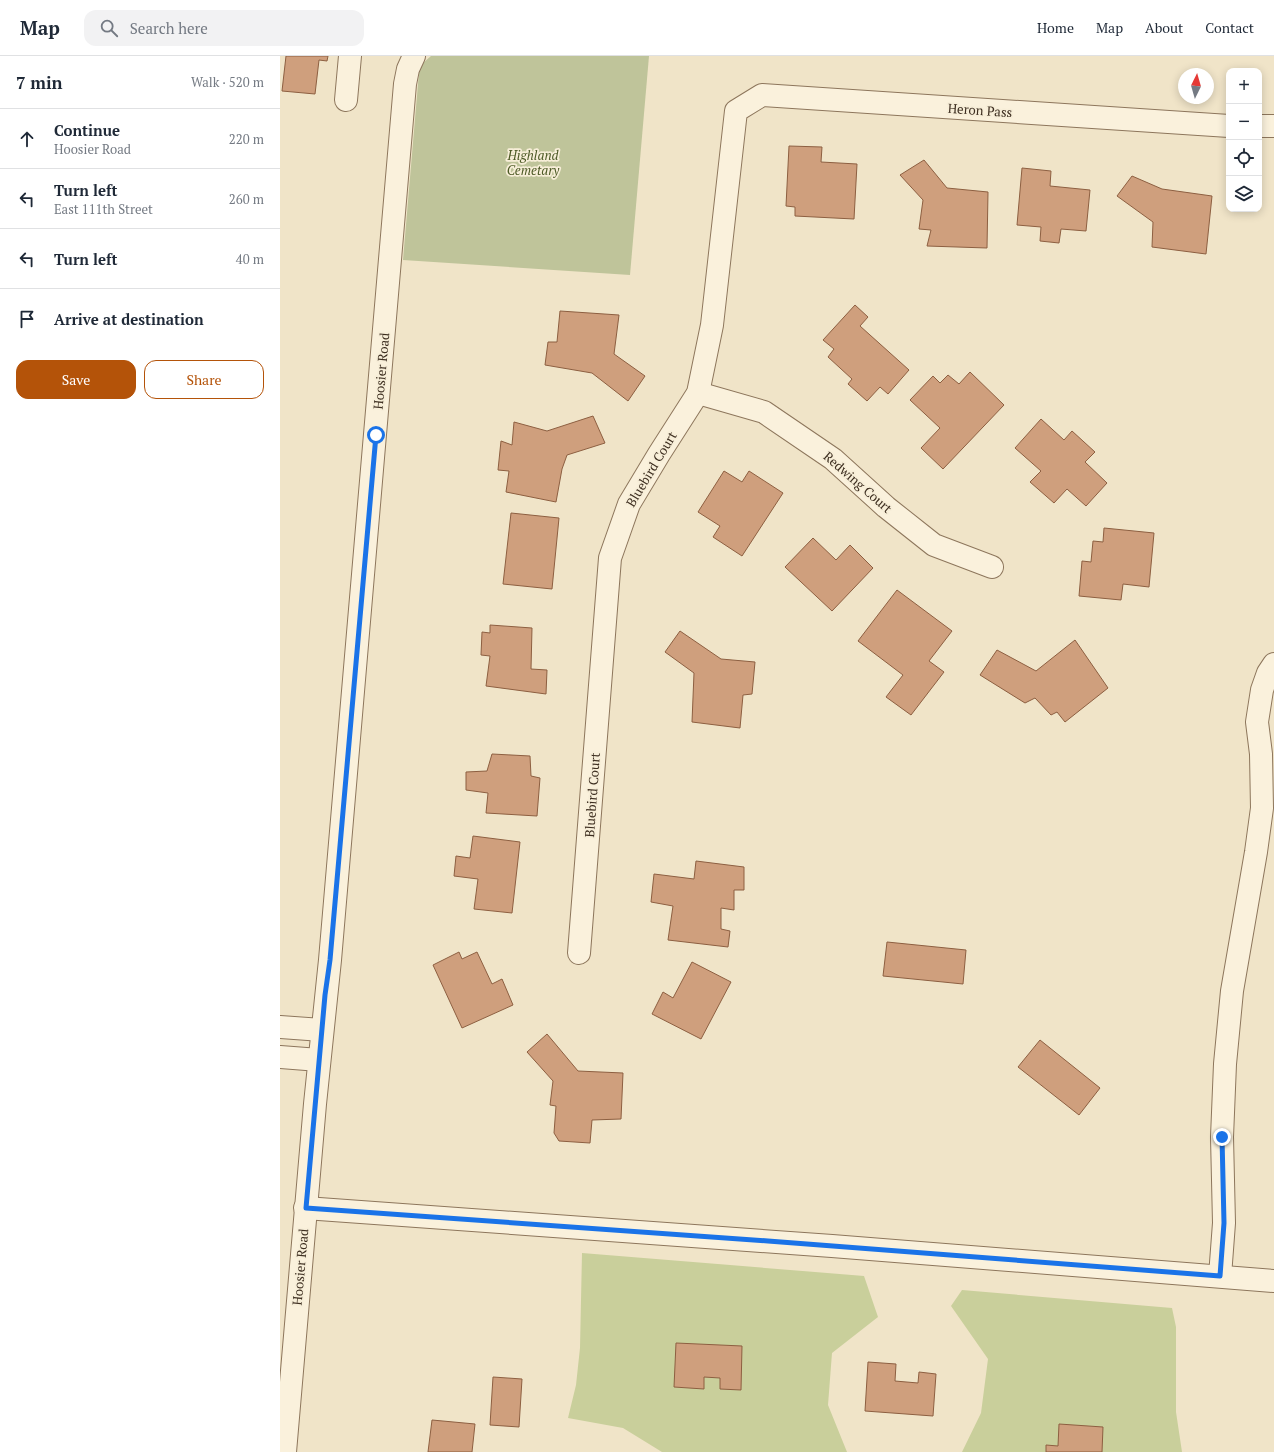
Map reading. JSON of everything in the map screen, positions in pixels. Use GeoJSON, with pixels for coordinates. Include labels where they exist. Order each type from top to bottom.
{"type":"FeatureCollection","features":[{"type":"Feature","properties":{"kind":"street"},"geometry":{"type":"LineString","coordinates":[[346,100],[350,56]]}},
{"type":"Feature","properties":{"kind":"street","name":"Hoosier Road"},"geometry":{"type":"LineString","coordinates":[[285,1452],[319,1060],[330,960],[405,84],[408,70],[414,56]]}},
{"type":"Feature","properties":{"kind":"street","name":"Heron Pass"},"geometry":{"type":"LineString","coordinates":[[736,111],[762,95],[1226,126]]}},
{"type":"Feature","properties":{"kind":"street","name":"Bluebird Court"},"geometry":{"type":"LineString","coordinates":[[579,953],[610,558],[629,504],[698,394],[712,325],[736,111]]}},
{"type":"Feature","properties":{"kind":"street","name":"Redwing Court"},"geometry":{"type":"LineString","coordinates":[[698,394],[764,412],[833,459],[886,507],[934,545],[992,567]]}},
{"type":"Feature","properties":{"kind":"street"},"geometry":{"type":"LineString","coordinates":[[1220,1276],[1224,1223],[1222,1137],[1225,1064],[1232,991],[1262,808],[1261,754],[1257,722],[1262,690],[1268,672],[1274,664]]}},
{"type":"Feature","properties":{"kind":"street"},"geometry":{"type":"LineString","coordinates":[[280,1027],[322,1030]]}},
{"type":"Feature","properties":{"kind":"street"},"geometry":{"type":"LineString","coordinates":[[280,1057],[319,1060]]}},
{"type":"Feature","properties":{"kind":"street"},"geometry":{"type":"LineString","coordinates":[[306,1208],[768,1241],[1274,1281]]}},
{"type":"Feature","properties":{"kind":"green space","name":"Highland Cemetary"},"geometry":{"type":"Polygon","coordinates":[[[431,56],[649,56],[630,275],[403,260],[419,72],[423,63],[431,56]]]}},
{"type":"Feature","properties":{"kind":"green space"},"geometry":{"type":"Polygon","coordinates":[[[582,1253],[864,1276],[878,1317],[832,1353],[828,1405],[847,1452],[662,1452],[623,1428],[568,1418],[576,1385],[580,1348],[582,1253]]]}},
{"type":"Feature","properties":{"kind":"green space"},"geometry":{"type":"Polygon","coordinates":[[[962,1290],[1172,1308],[1176,1327],[1176,1412],[1182,1452],[962,1452],[981,1413],[988,1359],[951,1306],[962,1290]]]}},
{"type":"Feature","properties":{"kind":"building"},"geometry":{"type":"Polygon","coordinates":[[[286,56],[328,56],[327,61],[319,60],[315,94],[282,91],[286,56]]]}},
{"type":"Feature","properties":{"kind":"building"},"geometry":{"type":"Polygon","coordinates":[[[789,146],[822,147],[821,162],[857,164],[854,219],[795,216],[795,207],[786,206],[789,146]]]}},
{"type":"Feature","properties":{"kind":"building"},"geometry":{"type":"Polygon","coordinates":[[[924,160],[947,188],[988,192],[987,248],[927,246],[931,230],[919,229],[923,200],[900,175],[924,160]]]}},
{"type":"Feature","properties":{"kind":"building"},"geometry":{"type":"Polygon","coordinates":[[[1022,168],[1051,171],[1050,186],[1090,190],[1086,231],[1061,229],[1059,243],[1040,241],[1041,227],[1017,225],[1022,168]]]}},
{"type":"Feature","properties":{"kind":"building"},"geometry":{"type":"Polygon","coordinates":[[[1132,176],[1162,189],[1212,196],[1206,254],[1152,247],[1153,222],[1117,196],[1132,176]]]}},
{"type":"Feature","properties":{"kind":"building"},"geometry":{"type":"Polygon","coordinates":[[[855,305],[868,317],[860,326],[909,370],[888,394],[880,387],[867,401],[848,384],[852,379],[828,357],[834,349],[823,340],[855,305]]]}},
{"type":"Feature","properties":{"kind":"building"},"geometry":{"type":"Polygon","coordinates":[[[560,311],[619,315],[614,354],[645,376],[628,401],[592,373],[545,365],[548,342],[557,342],[560,311]]]}},
{"type":"Feature","properties":{"kind":"building"},"geometry":{"type":"Polygon","coordinates":[[[970,372],[1004,405],[943,469],[921,448],[940,428],[910,400],[933,376],[940,383],[948,375],[959,384],[970,372]]]}},
{"type":"Feature","properties":{"kind":"building"},"geometry":{"type":"Polygon","coordinates":[[[593,416],[605,443],[567,455],[562,469],[556,502],[506,492],[509,471],[498,470],[501,441],[512,445],[514,422],[547,431],[593,416]]]}},
{"type":"Feature","properties":{"kind":"building"},"geometry":{"type":"Polygon","coordinates":[[[1041,419],[1064,440],[1072,431],[1095,452],[1085,462],[1107,483],[1086,506],[1067,489],[1054,503],[1030,482],[1041,471],[1015,448],[1041,419]]]}},
{"type":"Feature","properties":{"kind":"building"},"geometry":{"type":"Polygon","coordinates":[[[724,471],[742,482],[749,471],[783,493],[742,556],[713,537],[720,526],[698,512],[724,471]]]}},
{"type":"Feature","properties":{"kind":"building"},"geometry":{"type":"Polygon","coordinates":[[[511,513],[559,518],[552,589],[503,584],[511,513]]]}},
{"type":"Feature","properties":{"kind":"building"},"geometry":{"type":"Polygon","coordinates":[[[1104,528],[1154,533],[1149,587],[1123,584],[1121,600],[1079,596],[1082,561],[1091,562],[1093,541],[1103,542],[1104,528]]]}},
{"type":"Feature","properties":{"kind":"building"},"geometry":{"type":"Polygon","coordinates":[[[813,538],[836,560],[850,545],[873,568],[832,611],[785,567],[813,538]]]}},
{"type":"Feature","properties":{"kind":"building"},"geometry":{"type":"Polygon","coordinates":[[[897,590],[952,631],[929,661],[944,672],[911,715],[886,697],[903,675],[858,641],[897,590]]]}},
{"type":"Feature","properties":{"kind":"building"},"geometry":{"type":"Polygon","coordinates":[[[490,625],[532,628],[531,669],[547,670],[546,694],[486,686],[490,656],[481,655],[482,632],[490,633],[490,625]]]}},
{"type":"Feature","properties":{"kind":"building"},"geometry":{"type":"Polygon","coordinates":[[[680,631],[721,659],[755,662],[752,694],[743,695],[740,728],[692,722],[694,673],[665,652],[680,631]]]}},
{"type":"Feature","properties":{"kind":"building"},"geometry":{"type":"Polygon","coordinates":[[[1075,640],[1108,688],[1065,722],[1057,712],[1051,715],[1035,698],[1025,703],[980,675],[997,650],[1036,671],[1075,640]]]}},
{"type":"Feature","properties":{"kind":"building"},"geometry":{"type":"Polygon","coordinates":[[[492,754],[530,756],[531,776],[540,778],[537,816],[486,813],[488,793],[466,790],[466,772],[487,771],[492,754]]]}},
{"type":"Feature","properties":{"kind":"building"},"geometry":{"type":"Polygon","coordinates":[[[473,836],[520,842],[512,913],[474,909],[478,879],[454,876],[456,856],[470,858],[473,836]]]}},
{"type":"Feature","properties":{"kind":"building"},"geometry":{"type":"Polygon","coordinates":[[[696,861],[744,867],[744,890],[734,890],[734,910],[721,908],[721,929],[730,931],[728,947],[668,940],[673,906],[651,902],[654,874],[694,879],[696,861]]]}},
{"type":"Feature","properties":{"kind":"building"},"geometry":{"type":"Polygon","coordinates":[[[887,942],[966,950],[963,984],[883,976],[887,942]]]}},
{"type":"Feature","properties":{"kind":"building"},"geometry":{"type":"Polygon","coordinates":[[[459,952],[462,959],[477,952],[492,984],[502,979],[513,1005],[462,1028],[433,965],[459,952]]]}},
{"type":"Feature","properties":{"kind":"building"},"geometry":{"type":"Polygon","coordinates":[[[692,962],[731,982],[701,1039],[652,1014],[663,992],[673,998],[692,962]]]}},
{"type":"Feature","properties":{"kind":"building"},"geometry":{"type":"Polygon","coordinates":[[[547,1034],[578,1071],[623,1073],[621,1119],[592,1120],[590,1143],[559,1141],[554,1133],[556,1106],[550,1105],[553,1081],[527,1052],[547,1034]]]}},
{"type":"Feature","properties":{"kind":"building"},"geometry":{"type":"Polygon","coordinates":[[[1040,1040],[1100,1088],[1079,1115],[1018,1067],[1040,1040]]]}},
{"type":"Feature","properties":{"kind":"building"},"geometry":{"type":"Polygon","coordinates":[[[676,1343],[742,1346],[741,1390],[720,1389],[720,1378],[704,1377],[704,1389],[674,1387],[676,1343]]]}},
{"type":"Feature","properties":{"kind":"building"},"geometry":{"type":"Polygon","coordinates":[[[868,1362],[896,1364],[895,1381],[918,1383],[919,1372],[936,1374],[933,1416],[865,1411],[868,1362]]]}},
{"type":"Feature","properties":{"kind":"building"},"geometry":{"type":"Polygon","coordinates":[[[493,1377],[522,1379],[519,1427],[490,1425],[493,1377]]]}},
{"type":"Feature","properties":{"kind":"building"},"geometry":{"type":"Polygon","coordinates":[[[432,1420],[475,1424],[472,1452],[428,1452],[432,1420]]]}},
{"type":"Feature","properties":{"kind":"building"},"geometry":{"type":"Polygon","coordinates":[[[1059,1424],[1103,1427],[1102,1452],[1046,1452],[1046,1445],[1058,1446],[1059,1424]]]}},
{"type":"Feature","properties":{"kind":"route"},"geometry":{"type":"LineString","coordinates":[[376,435],[330,960],[325,995],[306,1208],[768,1241],[1220,1276],[1224,1223],[1222,1137]]}}]}
